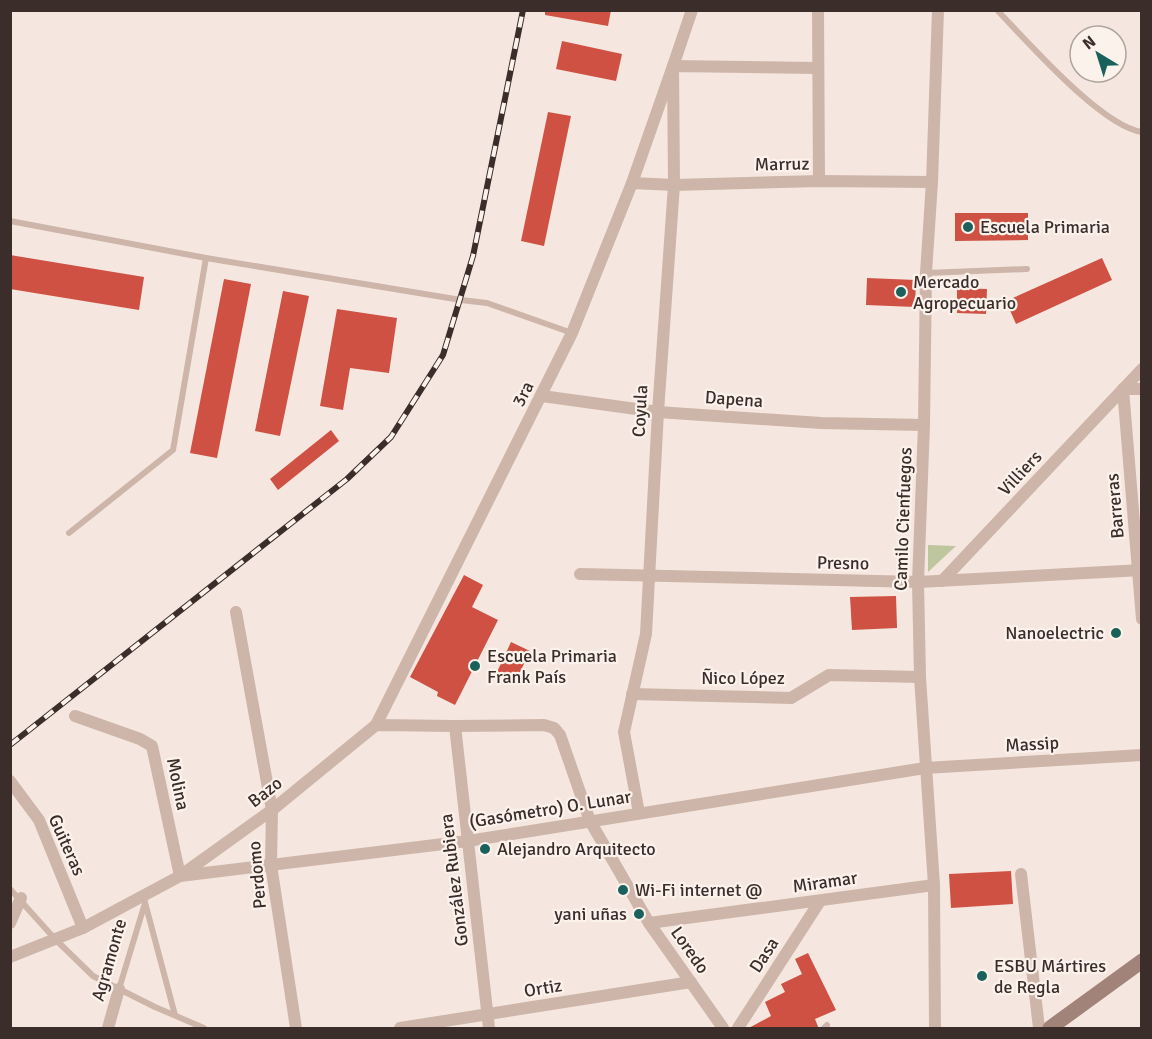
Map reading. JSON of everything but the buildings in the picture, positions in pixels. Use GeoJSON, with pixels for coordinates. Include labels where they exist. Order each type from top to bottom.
{"type":"FeatureCollection","features":[{"type":"Feature","properties":{"kind":"main road"},"geometry":{"type":"LineString","coordinates":[[1050,1029],[1142,961]]}},
{"type":"Feature","properties":{"kind":"street","name":"Coyula"},"geometry":{"type":"LineString","coordinates":[[639,813],[624,732],[646,634],[658,412],[674,185],[673,66],[692,10]]}},
{"type":"Feature","properties":{"kind":"street"},"geometry":{"type":"LineString","coordinates":[[818,10],[819,181]]}},
{"type":"Feature","properties":{"kind":"street","name":"Camilo Cienfuegos"},"geometry":{"type":"LineString","coordinates":[[935,1029],[934,885],[920,676],[918,582],[924,425],[926,273],[932,183],[938,10]]}},
{"type":"Feature","properties":{"kind":"street"},"geometry":{"type":"LineString","coordinates":[[673,66],[818,68]]}},
{"type":"Feature","properties":{"kind":"street","name":"3ra"},"geometry":{"type":"LineString","coordinates":[[376,725],[572,333],[632,183],[673,66]]}},
{"type":"Feature","properties":{"kind":"street","name":"Marruz"},"geometry":{"type":"LineString","coordinates":[[632,183],[674,185],[819,181],[932,183]]}},
{"type":"Feature","properties":{"kind":"street","name":"Villiers"},"geometry":{"type":"LineString","coordinates":[[942,582],[1142,369]]}},
{"type":"Feature","properties":{"kind":"street"},"geometry":{"type":"LineString","coordinates":[[1123,389],[1142,389]]}},
{"type":"Feature","properties":{"kind":"street","name":"Barreras"},"geometry":{"type":"LineString","coordinates":[[1123,389],[1140,570],[1142,619]]}},
{"type":"Feature","properties":{"kind":"street","name":"Dapena"},"geometry":{"type":"LineString","coordinates":[[542,396],[658,412],[821,423],[924,425]]}},
{"type":"Feature","properties":{"kind":"street","name":"Presno"},"geometry":{"type":"LineString","coordinates":[[580,574],[942,582],[1140,570]]}},
{"type":"Feature","properties":{"kind":"street","name":"Perdomo"},"geometry":{"type":"LineString","coordinates":[[236,612],[272,810],[272,865],[296,1029]]}},
{"type":"Feature","properties":{"kind":"street","name":"Ñico López"},"geometry":{"type":"LineString","coordinates":[[632,694],[791,698],[829,675],[920,676]]}},
{"type":"Feature","properties":{"kind":"street","name":"Molina"},"geometry":{"type":"LineString","coordinates":[[75,716],[140,739],[152,746],[180,876]]}},
{"type":"Feature","properties":{"kind":"street"},"geometry":{"type":"LineString","coordinates":[[376,725],[455,726]]}},
{"type":"Feature","properties":{"kind":"street","name":"Bazo"},"geometry":{"type":"LineString","coordinates":[[10,957],[83,928],[144,899],[272,810],[376,725]]}},
{"type":"Feature","properties":{"kind":"street","name":"Loredo"},"geometry":{"type":"LineString","coordinates":[[455,726],[544,725],[554,728],[560,735],[590,821],[649,923],[723,1029]]}},
{"type":"Feature","properties":{"kind":"street","name":"González Rubiera"},"geometry":{"type":"LineString","coordinates":[[455,726],[489,1029]]}},
{"type":"Feature","properties":{"kind":"street","name":"Massip"},"geometry":{"type":"LineString","coordinates":[[925,768],[1142,755]]}},
{"type":"Feature","properties":{"kind":"street","name":"(Gasómetro) O. Lunar"},"geometry":{"type":"LineString","coordinates":[[180,876],[468,841],[925,768]]}},
{"type":"Feature","properties":{"kind":"street","name":"Guiteras"},"geometry":{"type":"LineString","coordinates":[[10,781],[39,820],[83,928]]}},
{"type":"Feature","properties":{"kind":"street"},"geometry":{"type":"LineString","coordinates":[[1021,874],[1039,1029]]}},
{"type":"Feature","properties":{"kind":"street","name":"Miramar"},"geometry":{"type":"LineString","coordinates":[[649,923],[934,885]]}},
{"type":"Feature","properties":{"kind":"street"},"geometry":{"type":"LineString","coordinates":[[10,923],[21,898]]}},
{"type":"Feature","properties":{"kind":"street","name":"Dasa"},"geometry":{"type":"LineString","coordinates":[[738,1029],[820,902]]}},
{"type":"Feature","properties":{"kind":"street","name":"Ortiz"},"geometry":{"type":"LineString","coordinates":[[400,1029],[690,982]]}},
{"type":"Feature","properties":{"kind":"street","name":"Agramonte"},"geometry":{"type":"LineString","coordinates":[[108,1029],[119,989]]}},
{"type":"Feature","properties":{"kind":"lane"},"geometry":{"type":"LineString","coordinates":[[997,10],[1108,118],[1131,131],[1142,132]]}},
{"type":"Feature","properties":{"kind":"lane"},"geometry":{"type":"LineString","coordinates":[[10,220],[206,258],[487,303],[572,333]]}},
{"type":"Feature","properties":{"kind":"lane"},"geometry":{"type":"LineString","coordinates":[[69,533],[172,450],[206,258]]}},
{"type":"Feature","properties":{"kind":"lane"},"geometry":{"type":"LineString","coordinates":[[926,273],[1027,269]]}},
{"type":"Feature","properties":{"kind":"lane"},"geometry":{"type":"LineString","coordinates":[[10,889],[21,898],[55,939],[93,976],[204,1029]]}},
{"type":"Feature","properties":{"kind":"lane"},"geometry":{"type":"LineString","coordinates":[[144,899],[176,1015]]}},
{"type":"Feature","properties":{"kind":"lane","name":"Agramonte"},"geometry":{"type":"LineString","coordinates":[[119,989],[144,899]]}},
{"type":"Feature","properties":{"kind":"green space"},"geometry":{"type":"Polygon","coordinates":[[[928,545],[956,546],[928,572],[928,545]]]}},
{"type":"Feature","properties":{"kind":"railway"},"geometry":{"type":"LineString","coordinates":[[10,745],[347,479],[391,437],[443,355],[473,256],[523,10]]}},
{"type":"Feature","properties":{"kind":"place","name":"Escuela Primaria"},"geometry":{"type":"Point","coordinates":[968,227]}},
{"type":"Feature","properties":{"kind":"place","name":"Mercado Agropecuario"},"geometry":{"type":"Point","coordinates":[901,292]}},
{"type":"Feature","properties":{"kind":"place","name":"Nanoelectric"},"geometry":{"type":"Point","coordinates":[1116,633]}},
{"type":"Feature","properties":{"kind":"place","name":"Escuela Primaria Frank País"},"geometry":{"type":"Point","coordinates":[475,666]}},
{"type":"Feature","properties":{"kind":"place","name":"Alejandro Arquitecto"},"geometry":{"type":"Point","coordinates":[485,849]}},
{"type":"Feature","properties":{"kind":"place","name":"Wi-Fi internet @"},"geometry":{"type":"Point","coordinates":[623,890]}},
{"type":"Feature","properties":{"kind":"place","name":"yani uñas"},"geometry":{"type":"Point","coordinates":[639,914]}},
{"type":"Feature","properties":{"kind":"place","name":"ESBU Mártires de Regla"},"geometry":{"type":"Point","coordinates":[982,976]}}]}
